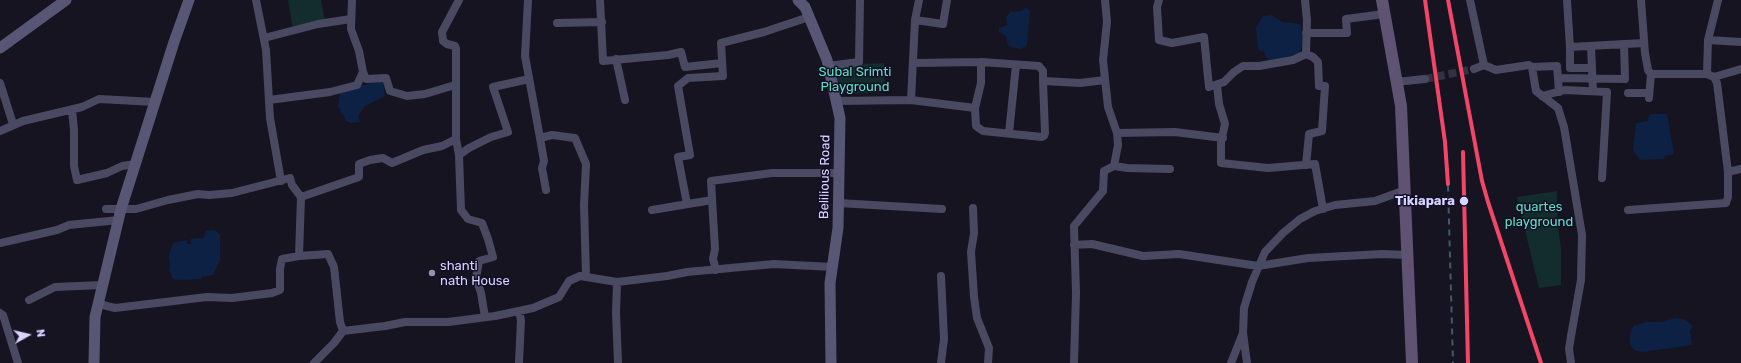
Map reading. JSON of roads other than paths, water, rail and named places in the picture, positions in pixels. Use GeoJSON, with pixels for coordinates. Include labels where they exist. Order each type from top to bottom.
{"type":"FeatureCollection","features":[{"type":"Feature","properties":{"kind":"main road"},"geometry":{"type":"LineString","coordinates":[[0,48],[66,0]]}},
{"type":"Feature","properties":{"kind":"main road"},"geometry":{"type":"LineString","coordinates":[[94,363],[95,317],[120,215],[174,42],[189,0]]}},
{"type":"Feature","properties":{"kind":"main road","name":"Belilious Road"},"geometry":{"type":"LineString","coordinates":[[798,0],[805,7],[828,66],[840,118],[838,228],[830,283],[831,363]]}},
{"type":"Feature","properties":{"kind":"main road"},"geometry":{"type":"LineString","coordinates":[[1382,0],[1401,106],[1412,363]]}},
{"type":"Feature","properties":{"kind":"street"},"geometry":{"type":"LineString","coordinates":[[256,0],[264,38],[269,76],[269,100],[273,138],[279,161],[281,181]]}},
{"type":"Feature","properties":{"kind":"street"},"geometry":{"type":"LineString","coordinates":[[352,0],[351,29],[359,51],[363,72],[366,79],[386,78],[390,91],[407,96],[425,94],[455,85]]}},
{"type":"Feature","properties":{"kind":"street"},"geometry":{"type":"LineString","coordinates":[[459,0],[442,32],[443,41],[447,44],[455,46],[456,139],[459,155],[462,210],[468,219],[482,222],[492,257],[479,261],[476,278],[481,293],[485,317]]}},
{"type":"Feature","properties":{"kind":"street"},"geometry":{"type":"LineString","coordinates":[[528,0],[525,56],[544,161],[542,168],[546,190]]}},
{"type":"Feature","properties":{"kind":"street"},"geometry":{"type":"LineString","coordinates":[[600,0],[603,61],[668,55],[682,52],[685,67],[722,63]]}},
{"type":"Feature","properties":{"kind":"street"},"geometry":{"type":"LineString","coordinates":[[828,66],[859,62],[860,0]]}},
{"type":"Feature","properties":{"kind":"street"},"geometry":{"type":"LineString","coordinates":[[911,100],[915,20],[920,0]]}},
{"type":"Feature","properties":{"kind":"street"},"geometry":{"type":"LineString","coordinates":[[915,20],[943,24],[947,0]]}},
{"type":"Feature","properties":{"kind":"street"},"geometry":{"type":"LineString","coordinates":[[1105,0],[1107,22],[1103,60],[1108,107],[1117,133],[1118,145],[1114,166]]}},
{"type":"Feature","properties":{"kind":"street"},"geometry":{"type":"LineString","coordinates":[[1159,0],[1157,7],[1159,40],[1172,44],[1204,38],[1209,87],[1224,82],[1234,72],[1243,66],[1259,66],[1293,60],[1306,54],[1313,56],[1318,62],[1319,86],[1325,86],[1322,131],[1309,134],[1306,165]]}},
{"type":"Feature","properties":{"kind":"street"},"geometry":{"type":"LineString","coordinates":[[1305,0],[1307,20],[1306,54]]}},
{"type":"Feature","properties":{"kind":"street"},"geometry":{"type":"LineString","coordinates":[[1470,0],[1484,65]]}},
{"type":"Feature","properties":{"kind":"street"},"geometry":{"type":"LineString","coordinates":[[1567,0],[1570,68],[1592,68]]}},
{"type":"Feature","properties":{"kind":"street"},"geometry":{"type":"LineString","coordinates":[[1628,93],[1649,96],[1651,74],[1647,65],[1644,43],[1641,0]]}},
{"type":"Feature","properties":{"kind":"street"},"geometry":{"type":"LineString","coordinates":[[1628,210],[1726,203],[1728,197],[1728,172],[1717,83],[1711,76],[1708,40],[1718,0]]}},
{"type":"Feature","properties":{"kind":"street"},"geometry":{"type":"LineString","coordinates":[[1306,33],[1347,33],[1346,19],[1384,14]]}},
{"type":"Feature","properties":{"kind":"street"},"geometry":{"type":"LineString","coordinates":[[687,204],[678,157],[690,155],[678,86],[688,78],[723,76],[721,44],[809,17]]}},
{"type":"Feature","properties":{"kind":"street"},"geometry":{"type":"LineString","coordinates":[[264,38],[318,24],[351,19]]}},
{"type":"Feature","properties":{"kind":"street"},"geometry":{"type":"LineString","coordinates":[[557,23],[602,22]]}},
{"type":"Feature","properties":{"kind":"street"},"geometry":{"type":"LineString","coordinates":[[1708,40],[1741,42]]}},
{"type":"Feature","properties":{"kind":"street"},"geometry":{"type":"LineString","coordinates":[[1570,47],[1644,43]]}},
{"type":"Feature","properties":{"kind":"street"},"geometry":{"type":"LineString","coordinates":[[1558,78],[1625,79],[1624,44]]}},
{"type":"Feature","properties":{"kind":"street"},"geometry":{"type":"LineString","coordinates":[[1591,46],[1593,91]]}},
{"type":"Feature","properties":{"kind":"street"},"geometry":{"type":"LineString","coordinates":[[616,59],[626,100]]}},
{"type":"Feature","properties":{"kind":"street"},"geometry":{"type":"LineString","coordinates":[[913,63],[981,62],[1039,66],[1042,71],[1043,81],[1044,136],[983,131],[976,126],[975,108],[981,83],[981,62]]}},
{"type":"Feature","properties":{"kind":"street"},"geometry":{"type":"LineString","coordinates":[[1009,133],[1016,65]]}},
{"type":"Feature","properties":{"kind":"street"},"geometry":{"type":"LineString","coordinates":[[1474,69],[1484,65],[1496,70],[1521,65],[1529,65],[1532,68],[1557,66],[1559,92]]}},
{"type":"Feature","properties":{"kind":"street"},"geometry":{"type":"LineString","coordinates":[[1532,68],[1536,91],[1558,108],[1564,127],[1582,235],[1580,280],[1569,350],[1571,363]]}},
{"type":"Feature","properties":{"kind":"street"},"geometry":{"type":"LineString","coordinates":[[1651,74],[1711,76],[1741,69]]}},
{"type":"Feature","properties":{"kind":"street"},"geometry":{"type":"LineString","coordinates":[[269,100],[330,92],[357,85],[363,72]]}},
{"type":"Feature","properties":{"kind":"street"},"geometry":{"type":"LineString","coordinates":[[459,155],[491,137],[508,132],[493,87],[529,79]]}},
{"type":"Feature","properties":{"kind":"street"},"geometry":{"type":"LineString","coordinates":[[1396,82],[1425,79]]}},
{"type":"Feature","properties":{"kind":"street"},"geometry":{"type":"LineString","coordinates":[[1043,81],[1080,82],[1105,80]]}},
{"type":"Feature","properties":{"kind":"street"},"geometry":{"type":"LineString","coordinates":[[0,83],[13,124]]}},
{"type":"Feature","properties":{"kind":"street"},"geometry":{"type":"LineString","coordinates":[[1217,85],[1218,99],[1225,124],[1221,142],[1221,163],[1268,168],[1315,164],[1323,209]]}},
{"type":"Feature","properties":{"kind":"street"},"geometry":{"type":"LineString","coordinates":[[1542,96],[1565,90],[1607,92],[1602,178]]}},
{"type":"Feature","properties":{"kind":"street"},"geometry":{"type":"LineString","coordinates":[[0,130],[13,124],[82,107],[99,98],[155,102]]}},
{"type":"Feature","properties":{"kind":"street"},"geometry":{"type":"LineString","coordinates":[[836,101],[911,100],[975,108]]}},
{"type":"Feature","properties":{"kind":"street"},"geometry":{"type":"LineString","coordinates":[[72,110],[74,130],[74,166],[77,180],[107,173],[122,166],[136,164]]}},
{"type":"Feature","properties":{"kind":"street"},"geometry":{"type":"LineString","coordinates":[[1117,133],[1140,134],[1169,132],[1201,134],[1223,138]]}},
{"type":"Feature","properties":{"kind":"street"},"geometry":{"type":"LineString","coordinates":[[540,138],[552,135],[575,138],[586,164],[584,205],[586,276]]}},
{"type":"Feature","properties":{"kind":"street"},"geometry":{"type":"LineString","coordinates":[[301,197],[359,177],[359,164],[383,158],[392,163],[423,150],[442,146],[456,139]]}},
{"type":"Feature","properties":{"kind":"street"},"geometry":{"type":"LineString","coordinates":[[1074,363],[1076,293],[1074,226],[1103,191],[1104,170],[1114,166],[1127,168],[1170,169]]}},
{"type":"Feature","properties":{"kind":"street"},"geometry":{"type":"LineString","coordinates":[[1728,172],[1741,169]]}},
{"type":"Feature","properties":{"kind":"street"},"geometry":{"type":"LineString","coordinates":[[716,270],[713,258],[716,249],[711,181],[772,174],[839,173]]}},
{"type":"Feature","properties":{"kind":"street"},"geometry":{"type":"LineString","coordinates":[[0,243],[58,230],[69,225],[120,215],[168,200],[198,194],[209,195],[232,193],[290,178],[292,185],[301,197],[299,256]]}},
{"type":"Feature","properties":{"kind":"street"},"geometry":{"type":"LineString","coordinates":[[1248,363],[1243,333],[1244,308],[1258,266],[1265,252],[1283,233],[1300,219],[1335,205],[1375,200],[1405,190]]}},
{"type":"Feature","properties":{"kind":"street"},"geometry":{"type":"LineString","coordinates":[[652,210],[712,200]]}},
{"type":"Feature","properties":{"kind":"street"},"geometry":{"type":"LineString","coordinates":[[838,203],[942,209]]}},
{"type":"Feature","properties":{"kind":"street"},"geometry":{"type":"LineString","coordinates":[[973,208],[974,233],[971,252],[974,297],[977,318],[989,348],[988,363]]}},
{"type":"Feature","properties":{"kind":"street"},"geometry":{"type":"LineString","coordinates":[[106,209],[120,215]]}},
{"type":"Feature","properties":{"kind":"street"},"geometry":{"type":"LineString","coordinates":[[1074,245],[1092,244],[1143,256],[1179,254],[1258,266],[1308,258],[1382,254],[1408,256]]}},
{"type":"Feature","properties":{"kind":"street"},"geometry":{"type":"LineString","coordinates":[[99,304],[115,308],[207,297],[232,298],[272,293],[280,290],[280,269],[282,259],[328,254],[334,267],[340,322],[343,331]]}},
{"type":"Feature","properties":{"kind":"street"},"geometry":{"type":"LineString","coordinates":[[314,363],[334,343],[343,331],[405,322],[448,322],[533,308],[559,297],[569,281],[580,276],[617,282],[668,276],[687,272],[774,264],[832,267]]}},
{"type":"Feature","properties":{"kind":"street"},"geometry":{"type":"LineString","coordinates":[[941,276],[944,339],[942,363]]}},
{"type":"Feature","properties":{"kind":"street"},"geometry":{"type":"LineString","coordinates":[[617,282],[616,313],[618,363]]}},
{"type":"Feature","properties":{"kind":"street"},"geometry":{"type":"LineString","coordinates":[[28,300],[54,287],[103,285]]}},
{"type":"Feature","properties":{"kind":"street"},"geometry":{"type":"LineString","coordinates":[[519,311],[521,320],[519,363]]}},
{"type":"Feature","properties":{"kind":"street"},"geometry":{"type":"LineString","coordinates":[[0,313],[3,316],[18,363]]}},
{"type":"Feature","properties":{"kind":"street"},"geometry":{"type":"LineString","coordinates":[[1231,363],[1243,333]]}},
{"type":"Feature","properties":{"kind":"water"},"geometry":{"type":"Polygon","coordinates":[[[1026,8],[1030,11],[1027,45],[1021,49],[1011,47],[1008,45],[1006,36],[999,32],[999,28],[1007,25],[1006,17],[1010,12],[1021,11],[1026,8]]]}},
{"type":"Feature","properties":{"kind":"water"},"geometry":{"type":"Polygon","coordinates":[[[1272,15],[1282,22],[1300,24],[1303,38],[1299,53],[1285,58],[1269,60],[1266,58],[1264,51],[1261,52],[1258,48],[1256,28],[1263,16],[1272,15]]]}},
{"type":"Feature","properties":{"kind":"water"},"geometry":{"type":"Polygon","coordinates":[[[380,81],[383,82],[385,96],[365,106],[358,116],[360,122],[351,123],[346,121],[343,114],[341,114],[340,108],[338,108],[340,91],[380,81]]]}},
{"type":"Feature","properties":{"kind":"water"},"geometry":{"type":"Polygon","coordinates":[[[1667,114],[1674,154],[1665,156],[1664,159],[1640,160],[1633,150],[1636,123],[1648,121],[1649,115],[1667,114]]]}},
{"type":"Feature","properties":{"kind":"water"},"geometry":{"type":"Polygon","coordinates":[[[214,230],[220,234],[220,261],[213,275],[202,277],[201,279],[173,279],[169,270],[169,256],[173,243],[187,240],[187,244],[191,244],[191,239],[204,238],[206,231],[214,230]]]}},
{"type":"Feature","properties":{"kind":"water"},"geometry":{"type":"Polygon","coordinates":[[[1675,318],[1684,319],[1693,326],[1690,331],[1692,345],[1643,352],[1636,351],[1632,348],[1630,344],[1630,333],[1634,326],[1646,322],[1661,322],[1675,318]]]}},
{"type":"Feature","properties":{"kind":"tunnel"},"geometry":{"type":"LineString","coordinates":[[1425,79],[1474,69]]}},
{"type":"Feature","properties":{"kind":"railway"},"geometry":{"type":"LineString","coordinates":[[1425,0],[1445,142],[1448,186],[1453,363]]}},
{"type":"Feature","properties":{"kind":"railway"},"geometry":{"type":"LineString","coordinates":[[1448,0],[1482,181],[1541,363]]}},
{"type":"Feature","properties":{"kind":"place","name":"Tikiapara"},"geometry":{"type":"Point","coordinates":[1464,201]}},
{"type":"Feature","properties":{"kind":"place","name":"shanti nath House"},"geometry":{"type":"Point","coordinates":[432,273]}},
{"type":"Feature","properties":{"kind":"park label","name":"Subal Srimti Playground"},"geometry":{"type":"Point","coordinates":[855,80]}},
{"type":"Feature","properties":{"kind":"park label","name":"quartes playground"},"geometry":{"type":"Point","coordinates":[1539,214]}}]}
